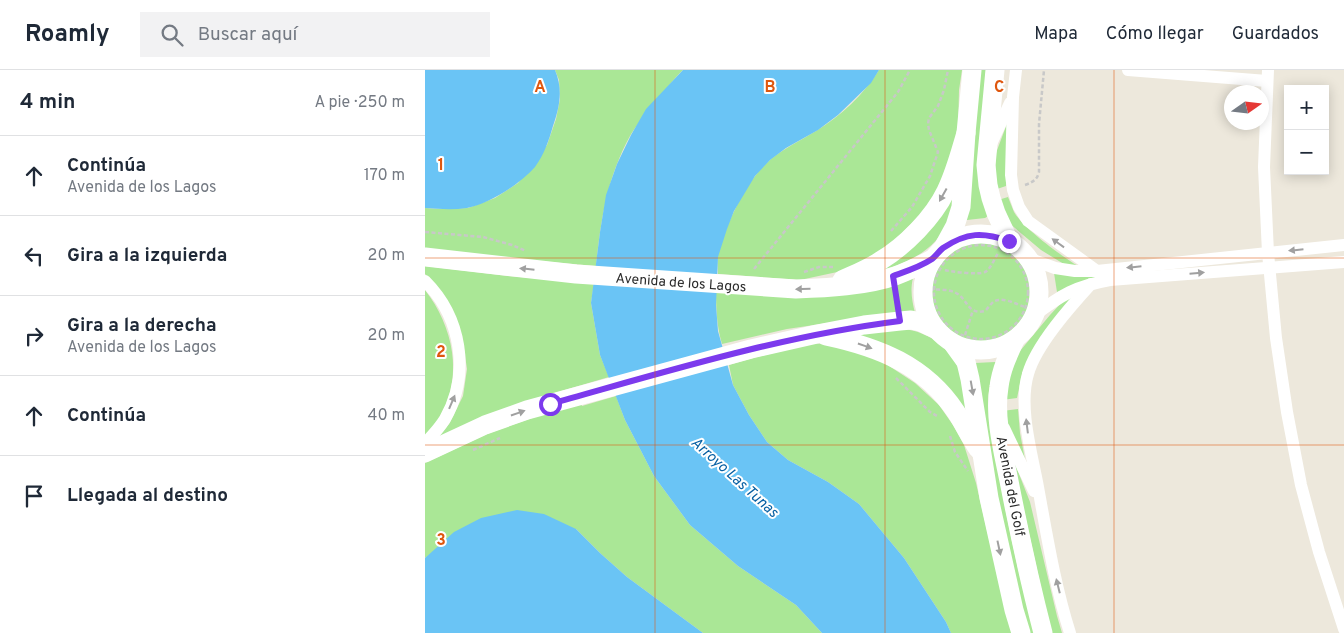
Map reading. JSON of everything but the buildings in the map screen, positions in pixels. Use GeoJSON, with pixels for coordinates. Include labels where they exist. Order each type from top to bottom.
{"type":"FeatureCollection","features":[{"type":"Feature","properties":{"kind":"street"},"geometry":{"type":"LineString","coordinates":[[937,330],[929,320],[925,307],[929,290],[924,282],[955,226],[961,207],[972,70]]}},
{"type":"Feature","properties":{"kind":"street"},"geometry":{"type":"LineString","coordinates":[[960,342],[968,349],[984,350],[1000,347],[1015,340],[1026,329],[1031,311],[1038,300],[1039,286],[1035,271],[1028,258],[1019,249],[1005,243],[988,185],[986,156],[995,70]]}},
{"type":"Feature","properties":{"kind":"street"},"geometry":{"type":"LineString","coordinates":[[1016,70],[1013,97],[1011,175],[1013,190],[1019,207],[1028,221],[1105,274]]}},
{"type":"Feature","properties":{"kind":"street"},"geometry":{"type":"LineString","coordinates":[[1127,70],[1268,76],[1264,166],[1268,253],[1275,338],[1299,476],[1319,552],[1344,629]]}},
{"type":"Feature","properties":{"kind":"street"},"geometry":{"type":"LineString","coordinates":[[986,156],[1013,97]]}},
{"type":"Feature","properties":{"kind":"street"},"geometry":{"type":"LineString","coordinates":[[826,288],[879,262],[917,231],[933,212],[945,193],[966,133]]}},
{"type":"Feature","properties":{"kind":"street","name":"Avenida de los Lagos"},"geometry":{"type":"LineString","coordinates":[[425,258],[575,274],[744,280],[796,289],[826,288],[893,276],[936,261],[961,238],[981,234],[996,236],[1005,243]]}},
{"type":"Feature","properties":{"kind":"street"},"geometry":{"type":"LineString","coordinates":[[1070,633],[1041,507],[1025,410],[1027,375],[1050,335],[1076,300],[1091,284],[1105,274],[1344,245]]}},
{"type":"Feature","properties":{"kind":"street"},"geometry":{"type":"LineString","coordinates":[[1028,258],[1055,268],[1105,274],[1344,262]]}},
{"type":"Feature","properties":{"kind":"street"},"geometry":{"type":"LineString","coordinates":[[425,281],[443,303],[455,328],[460,355],[459,376],[455,395],[444,419],[425,443]]}},
{"type":"Feature","properties":{"kind":"street"},"geometry":{"type":"LineString","coordinates":[[1031,311],[1091,284]]}},
{"type":"Feature","properties":{"kind":"street"},"geometry":{"type":"LineString","coordinates":[[425,453],[485,425],[527,410],[751,348],[864,325],[900,321],[911,320],[921,322],[937,330]]}},
{"type":"Feature","properties":{"kind":"street","name":"Avenida del Golf"},"geometry":{"type":"LineString","coordinates":[[937,330],[960,342],[966,362],[973,391],[989,498],[1014,610],[1021,633]]}},
{"type":"Feature","properties":{"kind":"street"},"geometry":{"type":"LineString","coordinates":[[817,334],[854,342],[884,353],[911,367],[938,390],[955,412],[983,457]]}},
{"type":"Feature","properties":{"kind":"street","name":"Avenida del Golf"},"geometry":{"type":"LineString","coordinates":[[1015,340],[1003,367],[999,388],[998,415],[1003,453],[1014,508],[1043,633]]}},
{"type":"Feature","properties":{"kind":"street"},"geometry":{"type":"LineString","coordinates":[[998,415],[1041,507]]}},
{"type":"Feature","properties":{"kind":"path"},"geometry":{"type":"LineString","coordinates":[[744,280],[898,92],[910,70]]}},
{"type":"Feature","properties":{"kind":"path"},"geometry":{"type":"LineString","coordinates":[[890,232],[912,207],[930,176],[938,152],[929,130],[929,118],[938,106],[948,70]]}},
{"type":"Feature","properties":{"kind":"path"},"geometry":{"type":"LineString","coordinates":[[425,232],[483,238],[511,245],[526,252]]}},
{"type":"Feature","properties":{"kind":"path"},"geometry":{"type":"LineString","coordinates":[[936,261],[949,257],[961,248],[977,244],[992,245],[1005,243]]}},
{"type":"Feature","properties":{"kind":"path"},"geometry":{"type":"LineString","coordinates":[[936,261],[961,273],[987,272],[1005,243]]}},
{"type":"Feature","properties":{"kind":"path"},"geometry":{"type":"LineString","coordinates":[[1005,243],[1007,252],[1018,262],[1026,276],[1031,311]]}},
{"type":"Feature","properties":{"kind":"path"},"geometry":{"type":"LineString","coordinates":[[929,290],[934,284],[936,261]]}},
{"type":"Feature","properties":{"kind":"path"},"geometry":{"type":"LineString","coordinates":[[800,273],[841,265]]}},
{"type":"Feature","properties":{"kind":"path"},"geometry":{"type":"LineString","coordinates":[[893,276],[900,321]]}},
{"type":"Feature","properties":{"kind":"path"},"geometry":{"type":"LineString","coordinates":[[929,290],[958,294],[973,310],[980,312],[985,311],[993,302],[998,300],[1003,300],[1031,311]]}},
{"type":"Feature","properties":{"kind":"path"},"geometry":{"type":"LineString","coordinates":[[929,290],[939,315],[960,342]]}},
{"type":"Feature","properties":{"kind":"path"},"geometry":{"type":"LineString","coordinates":[[960,342],[973,310]]}},
{"type":"Feature","properties":{"kind":"path"},"geometry":{"type":"LineString","coordinates":[[960,342],[993,338],[1008,332],[1031,311]]}},
{"type":"Feature","properties":{"kind":"path"},"geometry":{"type":"LineString","coordinates":[[896,359],[891,369],[894,376],[930,412],[937,416]]}},
{"type":"Feature","properties":{"kind":"path"},"geometry":{"type":"LineString","coordinates":[[948,430],[955,452],[970,473]]}},
{"type":"Feature","properties":{"kind":"green space"},"geometry":{"type":"Polygon","coordinates":[[[555,70],[683,70],[635,128],[622,152],[606,199],[596,266],[425,251],[425,208],[468,208],[495,198],[518,183],[547,145],[556,119],[560,99],[559,80],[555,70]]]}},
{"type":"Feature","properties":{"kind":"green space"},"geometry":{"type":"Polygon","coordinates":[[[879,70],[962,70],[959,90],[958,133],[944,183],[928,207],[890,245],[876,256],[842,271],[800,280],[718,274],[718,255],[726,230],[738,203],[753,179],[771,159],[825,125],[843,111],[859,96],[879,70]]]}},
{"type":"Feature","properties":{"kind":"green space"},"geometry":{"type":"Polygon","coordinates":[[[977,70],[986,70],[978,167],[988,216],[967,220],[977,70]]]}},
{"type":"Feature","properties":{"kind":"green space"},"geometry":{"type":"Polygon","coordinates":[[[1008,121],[1006,186],[994,190],[996,153],[1008,121]]]}},
{"type":"Feature","properties":{"kind":"green space"},"geometry":{"type":"Polygon","coordinates":[[[956,193],[949,217],[938,238],[913,258],[883,270],[956,193]]]}},
{"type":"Feature","properties":{"kind":"green space"},"geometry":{"type":"Polygon","coordinates":[[[1008,197],[1014,212],[1025,226],[1078,266],[1067,266],[1041,250],[1009,223],[998,200],[1008,197]]]}},
{"type":"Feature","properties":{"kind":"green space"},"geometry":{"type":"Polygon","coordinates":[[[982,241],[992,242],[1011,249],[1025,263],[1032,282],[1032,302],[1025,321],[1011,335],[992,342],[982,343],[972,342],[953,335],[939,321],[932,302],[931,292],[932,282],[939,263],[953,249],[972,242],[982,241]]]}},
{"type":"Feature","properties":{"kind":"green space"},"geometry":{"type":"Polygon","coordinates":[[[425,266],[508,276],[594,283],[591,303],[600,355],[609,377],[534,399],[444,438],[439,435],[449,424],[463,396],[467,369],[463,342],[425,274],[425,266]]]}},
{"type":"Feature","properties":{"kind":"green space"},"geometry":{"type":"Polygon","coordinates":[[[1054,273],[1101,277],[1057,292],[1054,273]]]}},
{"type":"Feature","properties":{"kind":"green space"},"geometry":{"type":"Polygon","coordinates":[[[913,278],[912,296],[915,313],[787,329],[722,344],[717,318],[716,291],[913,278]]]}},
{"type":"Feature","properties":{"kind":"green space"},"geometry":{"type":"Polygon","coordinates":[[[425,290],[443,319],[452,352],[453,368],[452,385],[447,401],[438,420],[425,436],[425,290]]]}},
{"type":"Feature","properties":{"kind":"green space"},"geometry":{"type":"Polygon","coordinates":[[[1078,292],[1023,370],[1017,398],[1002,400],[1015,357],[1063,301],[1078,292]]]}},
{"type":"Feature","properties":{"kind":"green space"},"geometry":{"type":"Polygon","coordinates":[[[905,329],[924,334],[941,344],[953,359],[958,367],[962,383],[968,423],[952,404],[855,334],[905,329]]]}},
{"type":"Feature","properties":{"kind":"green space"},"geometry":{"type":"Polygon","coordinates":[[[815,343],[857,350],[877,358],[915,383],[939,405],[953,425],[964,445],[976,483],[1012,633],[951,633],[946,622],[904,558],[859,504],[828,482],[788,460],[767,442],[749,415],[733,385],[729,365],[815,343]]]}},
{"type":"Feature","properties":{"kind":"green space"},"geometry":{"type":"Polygon","coordinates":[[[975,363],[997,363],[989,389],[989,416],[1009,525],[1035,633],[1027,633],[995,504],[975,363]]]}},
{"type":"Feature","properties":{"kind":"green space"},"geometry":{"type":"Polygon","coordinates":[[[616,396],[625,420],[654,476],[690,525],[738,566],[796,605],[822,633],[703,633],[627,577],[576,529],[436,550],[425,558],[425,463],[487,434],[580,401],[582,406],[616,396]]]}},
{"type":"Feature","properties":{"kind":"green space"},"geometry":{"type":"Polygon","coordinates":[[[1018,409],[1020,433],[1026,465],[1002,411],[1018,409]]]}},
{"type":"Feature","properties":{"kind":"green space"},"geometry":{"type":"Polygon","coordinates":[[[1012,456],[1030,502],[1062,633],[1051,633],[1012,456]]]}},
{"type":"Feature","properties":{"kind":"water"},"geometry":{"type":"Polygon","coordinates":[[[425,70],[555,70],[560,98],[550,137],[535,167],[504,192],[476,206],[457,209],[425,208],[425,70]]]}},
{"type":"Feature","properties":{"kind":"water","name":"Arroyo Las Tunas"},"geometry":{"type":"Polygon","coordinates":[[[683,70],[879,70],[871,83],[838,115],[818,130],[786,148],[770,160],[755,176],[734,211],[718,257],[716,305],[718,331],[733,385],[749,415],[767,442],[788,460],[828,482],[859,504],[904,558],[946,622],[951,633],[822,633],[796,605],[738,566],[690,525],[654,476],[625,420],[600,355],[591,303],[606,195],[617,164],[646,109],[683,70]]]}},
{"type":"Feature","properties":{"kind":"water"},"geometry":{"type":"Polygon","coordinates":[[[517,510],[544,514],[576,529],[627,577],[703,633],[425,633],[425,558],[454,532],[481,518],[517,510]]]}},
{"type":"Feature","properties":{"kind":"route"},"geometry":{"type":"LineString","coordinates":[[550,404],[751,348],[864,325],[900,321],[893,276],[915,268],[934,258],[942,249],[961,238],[981,234],[996,236],[1009,241]]}}]}
